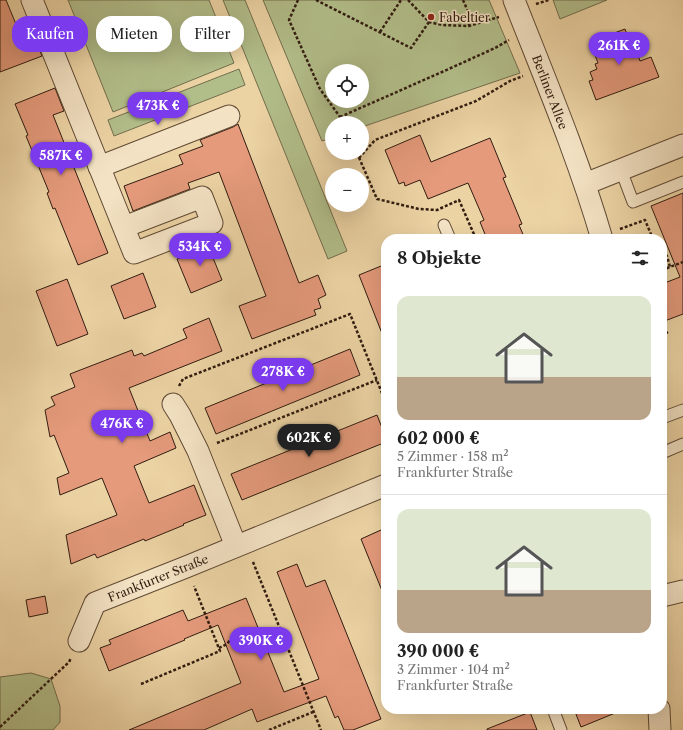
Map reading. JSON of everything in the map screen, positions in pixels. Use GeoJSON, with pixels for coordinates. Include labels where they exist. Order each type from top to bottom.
{"type":"FeatureCollection","features":[{"type":"Feature","properties":{"kind":"street"},"geometry":{"type":"LineString","coordinates":[[32,0],[124,227]]}},
{"type":"Feature","properties":{"kind":"street","name":"Berliner Allee"},"geometry":{"type":"LineString","coordinates":[[517,5],[585,184],[600,234]]}},
{"type":"Feature","properties":{"kind":"street"},"geometry":{"type":"LineString","coordinates":[[99,167],[229,116]]}},
{"type":"Feature","properties":{"kind":"street"},"geometry":{"type":"LineString","coordinates":[[585,184],[683,145]]}},
{"type":"Feature","properties":{"kind":"street"},"geometry":{"type":"LineString","coordinates":[[173,404],[198,451],[241,544]]}},
{"type":"Feature","properties":{"kind":"street","name":"Frankfurter Straße"},"geometry":{"type":"LineString","coordinates":[[79,641],[95,603],[381,487]]}},
{"type":"Feature","properties":{"kind":"street"},"geometry":{"type":"LineString","coordinates":[[667,595],[683,591]]}},
{"type":"Feature","properties":{"kind":"street"},"geometry":{"type":"LineString","coordinates":[[659,714],[660,730]]}},
{"type":"Feature","properties":{"kind":"lane"},"geometry":{"type":"LineString","coordinates":[[621,170],[633,202],[683,182]]}},
{"type":"Feature","properties":{"kind":"lane"},"geometry":{"type":"LineString","coordinates":[[444,225],[448,234]]}},
{"type":"Feature","properties":{"kind":"lane"},"geometry":{"type":"LineString","coordinates":[[667,416],[683,410]]}},
{"type":"Feature","properties":{"kind":"lane"},"geometry":{"type":"LineString","coordinates":[[667,451],[683,444]]}},
{"type":"Feature","properties":{"kind":"lane"},"geometry":{"type":"LineString","coordinates":[[555,714],[561,730]]}},
{"type":"Feature","properties":{"kind":"path"},"geometry":{"type":"LineString","coordinates":[[298,0],[289,20],[320,89],[339,116]]}},
{"type":"Feature","properties":{"kind":"path"},"geometry":{"type":"LineString","coordinates":[[316,0],[411,48],[429,22]]}},
{"type":"Feature","properties":{"kind":"path"},"geometry":{"type":"LineString","coordinates":[[380,32],[401,0]]}},
{"type":"Feature","properties":{"kind":"path"},"geometry":{"type":"LineString","coordinates":[[408,0],[429,22],[442,25],[469,26],[517,5]]}},
{"type":"Feature","properties":{"kind":"path"},"geometry":{"type":"LineString","coordinates":[[463,0],[469,14],[469,26]]}},
{"type":"Feature","properties":{"kind":"path"},"geometry":{"type":"LineString","coordinates":[[342,116],[489,51],[526,30]]}},
{"type":"Feature","properties":{"kind":"path"},"geometry":{"type":"LineString","coordinates":[[369,147],[375,140],[476,101],[510,81],[542,69]]}},
{"type":"Feature","properties":{"kind":"path"},"geometry":{"type":"LineString","coordinates":[[360,160],[377,199],[420,209],[437,210],[459,200],[474,234]]}},
{"type":"Feature","properties":{"kind":"path"},"geometry":{"type":"LineString","coordinates":[[611,234],[646,220],[651,234]]}},
{"type":"Feature","properties":{"kind":"path"},"geometry":{"type":"LineString","coordinates":[[667,256],[670,267]]}},
{"type":"Feature","properties":{"kind":"path"},"geometry":{"type":"LineString","coordinates":[[667,268],[683,262]]}},
{"type":"Feature","properties":{"kind":"path"},"geometry":{"type":"LineString","coordinates":[[173,404],[183,379],[350,314],[381,390]]}},
{"type":"Feature","properties":{"kind":"path"},"geometry":{"type":"LineString","coordinates":[[198,451],[377,380]]}},
{"type":"Feature","properties":{"kind":"path"},"geometry":{"type":"LineString","coordinates":[[241,544],[321,730]]}},
{"type":"Feature","properties":{"kind":"path"},"geometry":{"type":"LineString","coordinates":[[186,567],[219,648]]}},
{"type":"Feature","properties":{"kind":"path"},"geometry":{"type":"LineString","coordinates":[[141,684],[220,651],[219,648],[227,644],[230,640]]}},
{"type":"Feature","properties":{"kind":"path"},"geometry":{"type":"LineString","coordinates":[[0,727],[69,662],[79,641]]}},
{"type":"Feature","properties":{"kind":"path"},"geometry":{"type":"LineString","coordinates":[[269,730],[313,712]]}},
{"type":"Feature","properties":{"kind":"green space"},"geometry":{"type":"Polygon","coordinates":[[[68,0],[209,0],[215,16],[180,16],[180,52],[230,52],[234,63],[113,112],[88,50],[88,16],[74,16],[68,0]]]}},
{"type":"Feature","properties":{"kind":"green space"},"geometry":{"type":"Polygon","coordinates":[[[223,0],[245,0],[325,197],[325,212],[331,212],[347,251],[328,259],[244,52],[244,16],[229,16],[223,0]]]}},
{"type":"Feature","properties":{"kind":"green space"},"geometry":{"type":"Polygon","coordinates":[[[263,0],[489,0],[520,73],[369,125],[369,116],[325,116],[325,140],[322,141],[263,0]]]}},
{"type":"Feature","properties":{"kind":"green space"},"geometry":{"type":"Polygon","coordinates":[[[553,0],[607,0],[560,19],[553,0]]]}},
{"type":"Feature","properties":{"kind":"green space"},"geometry":{"type":"Polygon","coordinates":[[[239,69],[245,85],[114,136],[108,120],[239,69]]]}},
{"type":"Feature","properties":{"kind":"green space"},"geometry":{"type":"Polygon","coordinates":[[[31,673],[51,679],[60,706],[60,722],[53,730],[0,730],[0,677],[31,673]]]}},
{"type":"Feature","properties":{"kind":"building"},"geometry":{"type":"Polygon","coordinates":[[[0,0],[6,0],[13,16],[12,52],[40,52],[42,56],[0,72],[0,0]]]}},
{"type":"Feature","properties":{"kind":"building"},"geometry":{"type":"Polygon","coordinates":[[[625,29],[632,48],[635,47],[640,61],[651,57],[659,77],[596,100],[589,81],[593,80],[590,72],[597,69],[595,64],[598,63],[590,42],[625,29]]]}},
{"type":"Feature","properties":{"kind":"building"},"geometry":{"type":"Polygon","coordinates":[[[55,88],[64,111],[53,115],[108,253],[78,265],[55,208],[53,209],[47,193],[49,192],[26,136],[28,135],[15,104],[55,88]]]}},
{"type":"Feature","properties":{"kind":"building"},"geometry":{"type":"Polygon","coordinates":[[[238,124],[299,283],[318,275],[326,295],[318,299],[321,308],[314,310],[316,315],[252,339],[239,306],[266,296],[219,172],[188,183],[190,189],[133,211],[124,186],[183,164],[179,155],[203,146],[200,140],[238,124]]]}},
{"type":"Feature","properties":{"kind":"building"},"geometry":{"type":"Polygon","coordinates":[[[420,135],[431,162],[490,138],[506,177],[503,178],[522,224],[519,225],[523,234],[485,234],[480,222],[484,220],[468,183],[428,199],[420,180],[405,186],[404,182],[399,184],[385,150],[420,135]]]}},
{"type":"Feature","properties":{"kind":"building"},"geometry":{"type":"Polygon","coordinates":[[[683,193],[683,314],[667,320],[667,282],[680,277],[667,245],[667,234],[662,234],[651,206],[683,193]]]}},
{"type":"Feature","properties":{"kind":"building"},"geometry":{"type":"Polygon","coordinates":[[[205,238],[222,280],[191,293],[177,259],[194,253],[190,244],[205,238]]]}},
{"type":"Feature","properties":{"kind":"building"},"geometry":{"type":"Polygon","coordinates":[[[381,266],[381,331],[359,275],[381,266]]]}},
{"type":"Feature","properties":{"kind":"building"},"geometry":{"type":"Polygon","coordinates":[[[143,273],[156,307],[124,319],[111,286],[143,273]]]}},
{"type":"Feature","properties":{"kind":"building"},"geometry":{"type":"Polygon","coordinates":[[[67,279],[88,334],[57,346],[36,291],[67,279]]]}},
{"type":"Feature","properties":{"kind":"building"},"geometry":{"type":"Polygon","coordinates":[[[209,318],[222,351],[129,388],[150,441],[170,432],[176,448],[134,466],[149,503],[194,485],[206,515],[145,541],[144,539],[97,558],[95,554],[71,564],[66,535],[117,515],[102,478],[60,495],[57,478],[69,473],[54,435],[50,437],[45,410],[55,405],[51,397],[75,387],[70,374],[132,350],[134,356],[142,353],[144,356],[187,338],[183,329],[209,318]]]}},
{"type":"Feature","properties":{"kind":"building"},"geometry":{"type":"Polygon","coordinates":[[[350,349],[360,375],[216,434],[205,408],[350,349]]]}},
{"type":"Feature","properties":{"kind":"building"},"geometry":{"type":"Polygon","coordinates":[[[377,415],[381,425],[381,444],[242,500],[231,474],[377,415]]]}},
{"type":"Feature","properties":{"kind":"building"},"geometry":{"type":"Polygon","coordinates":[[[381,530],[381,588],[361,539],[381,530]]]}},
{"type":"Feature","properties":{"kind":"building"},"geometry":{"type":"Polygon","coordinates":[[[297,564],[306,587],[325,580],[381,719],[353,730],[344,730],[338,716],[335,718],[326,696],[257,722],[252,709],[204,730],[129,730],[241,683],[218,625],[109,671],[100,648],[111,644],[109,640],[183,610],[188,621],[246,598],[284,692],[319,679],[277,572],[297,564]]]}},
{"type":"Feature","properties":{"kind":"building"},"geometry":{"type":"Polygon","coordinates":[[[45,596],[48,613],[29,617],[26,600],[45,596]]]}},
{"type":"Feature","properties":{"kind":"building"},"geometry":{"type":"Polygon","coordinates":[[[525,714],[531,714],[537,730],[487,730],[525,714]]]}},
{"type":"Feature","properties":{"kind":"building"},"geometry":{"type":"Polygon","coordinates":[[[576,714],[613,714],[581,727],[576,714]]]}},
{"type":"Feature","properties":{"kind":"place","name":"Fabeltier"},"geometry":{"type":"Point","coordinates":[431,17]}}]}
